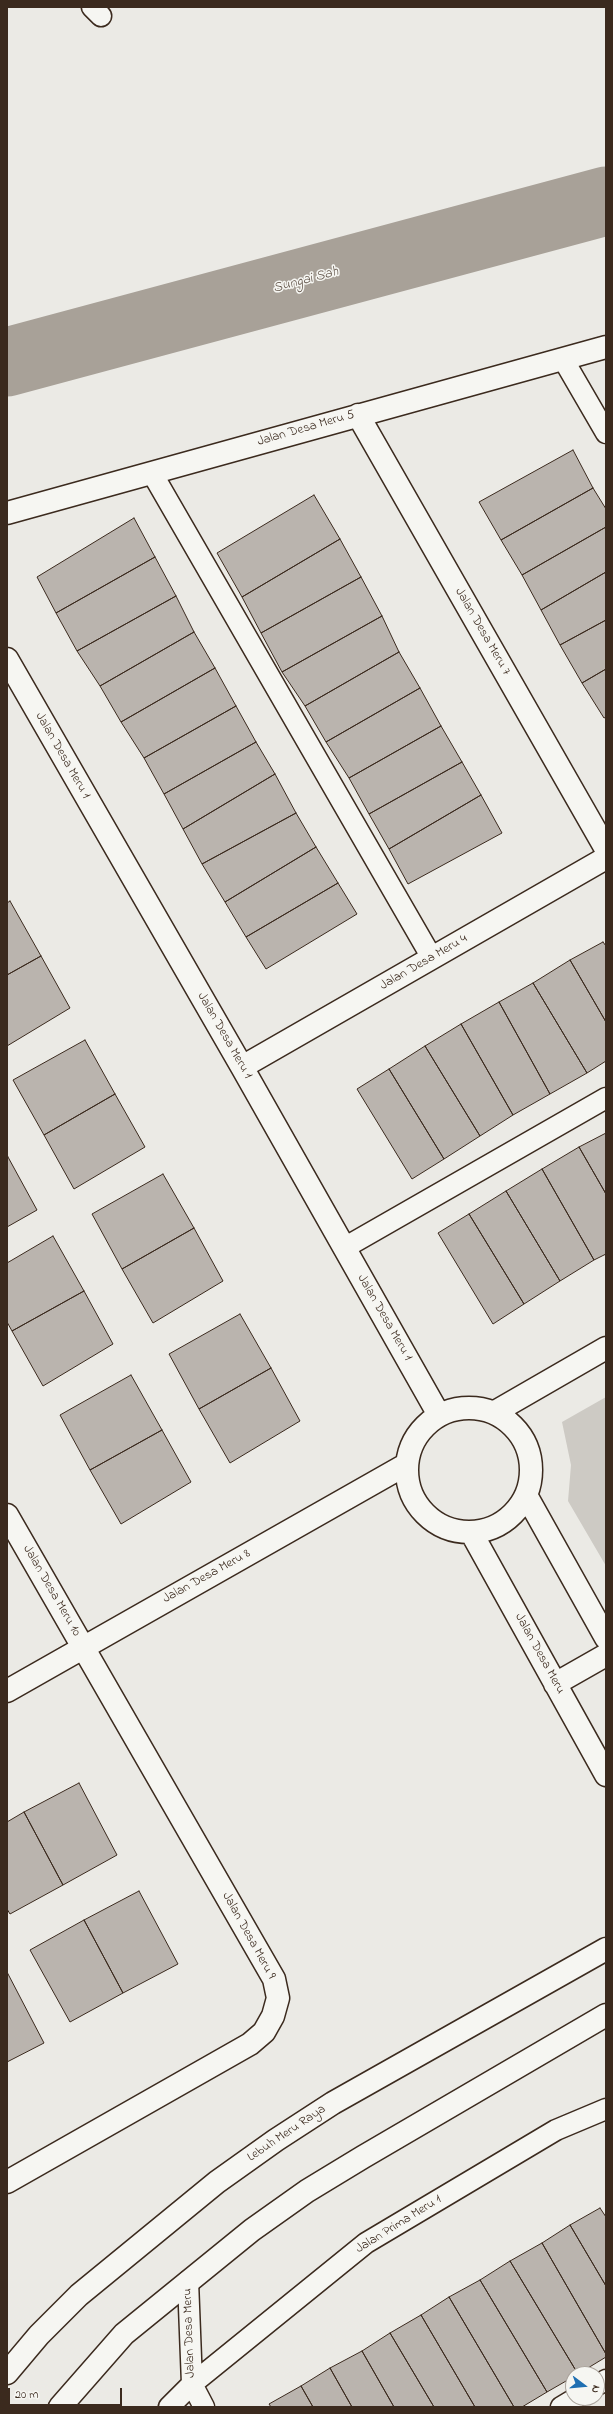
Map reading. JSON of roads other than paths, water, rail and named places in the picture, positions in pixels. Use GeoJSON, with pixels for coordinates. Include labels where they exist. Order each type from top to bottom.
{"type":"FeatureCollection","features":[{"type":"Feature","properties":{"kind":"street","name":"Jalan Desa Meru 5"},"geometry":{"type":"LineString","coordinates":[[7,512],[606,347]]}},
{"type":"Feature","properties":{"kind":"street","name":"Jalan Desa Meru 7"},"geometry":{"type":"LineString","coordinates":[[358,415],[606,849]]}},
{"type":"Feature","properties":{"kind":"street","name":"Jalan Desa Meru 1"},"geometry":{"type":"LineString","coordinates":[[7,660],[242,1067],[439,1415]]}},
{"type":"Feature","properties":{"kind":"street","name":"Jalan Desa Meru 4"},"geometry":{"type":"LineString","coordinates":[[242,1067],[606,858]]}},
{"type":"Feature","properties":{"kind":"street"},"geometry":{"type":"LineString","coordinates":[[495,1412],[606,1348]]}},
{"type":"Feature","properties":{"kind":"street"},"geometry":{"type":"LineString","coordinates":[[476,1407],[495,1412],[511,1423],[523,1438],[530,1457],[531,1476],[526,1495],[517,1510],[504,1521],[489,1529],[471,1532],[454,1531],[438,1524],[424,1513],[414,1499],[408,1482],[407,1464],[412,1445],[423,1427],[439,1415],[457,1408],[476,1407]]}},
{"type":"Feature","properties":{"kind":"street","name":"Jalan Desa Meru 8"},"geometry":{"type":"LineString","coordinates":[[7,1691],[407,1464]]}},
{"type":"Feature","properties":{"kind":"street"},"geometry":{"type":"LineString","coordinates":[[526,1495],[606,1638]]}},
{"type":"Feature","properties":{"kind":"street","name":"Jalan Desa Meru 10"},"geometry":{"type":"LineString","coordinates":[[7,1515],[84,1647]]}},
{"type":"Feature","properties":{"kind":"street","name":"Jalan Desa Meru"},"geometry":{"type":"LineString","coordinates":[[471,1532],[606,1776]]}},
{"type":"Feature","properties":{"kind":"street","name":"Jalan Desa Meru 9"},"geometry":{"type":"LineString","coordinates":[[7,2182],[250,2044],[264,2032],[274,2016],[278,1998],[274,1979],[84,1647]]}},
{"type":"Feature","properties":{"kind":"street"},"geometry":{"type":"LineString","coordinates":[[556,1684],[606,1655]]}},
{"type":"Feature","properties":{"kind":"street","name":"Lebuh Meru Raya"},"geometry":{"type":"LineString","coordinates":[[7,2373],[39,2335],[79,2295],[217,2182],[276,2140],[333,2103],[606,1950]]}},
{"type":"Feature","properties":{"kind":"street"},"geometry":{"type":"LineString","coordinates":[[60,2407],[124,2334],[252,2230],[307,2191],[606,2015]]}},
{"type":"Feature","properties":{"kind":"lane"},"geometry":{"type":"LineString","coordinates":[[563,359],[606,433]]}},
{"type":"Feature","properties":{"kind":"lane"},"geometry":{"type":"LineString","coordinates":[[152,472],[432,958]]}},
{"type":"Feature","properties":{"kind":"lane"},"geometry":{"type":"LineString","coordinates":[[344,1248],[606,1098]]}},
{"type":"Feature","properties":{"kind":"lane","name":"Jalan Prima Meru 1"},"geometry":{"type":"LineString","coordinates":[[169,2407],[192,2384],[366,2243],[556,2130],[606,2109]]}},
{"type":"Feature","properties":{"kind":"lane","name":"Jalan Desa Meru"},"geometry":{"type":"LineString","coordinates":[[188,2281],[192,2384]]}},
{"type":"Feature","properties":{"kind":"lane"},"geometry":{"type":"LineString","coordinates":[[192,2384],[204,2407]]}},
{"type":"Feature","properties":{"kind":"waterway","name":"Sungai Sah"},"geometry":{"type":"LineString","coordinates":[[7,362],[606,201]]}}]}
